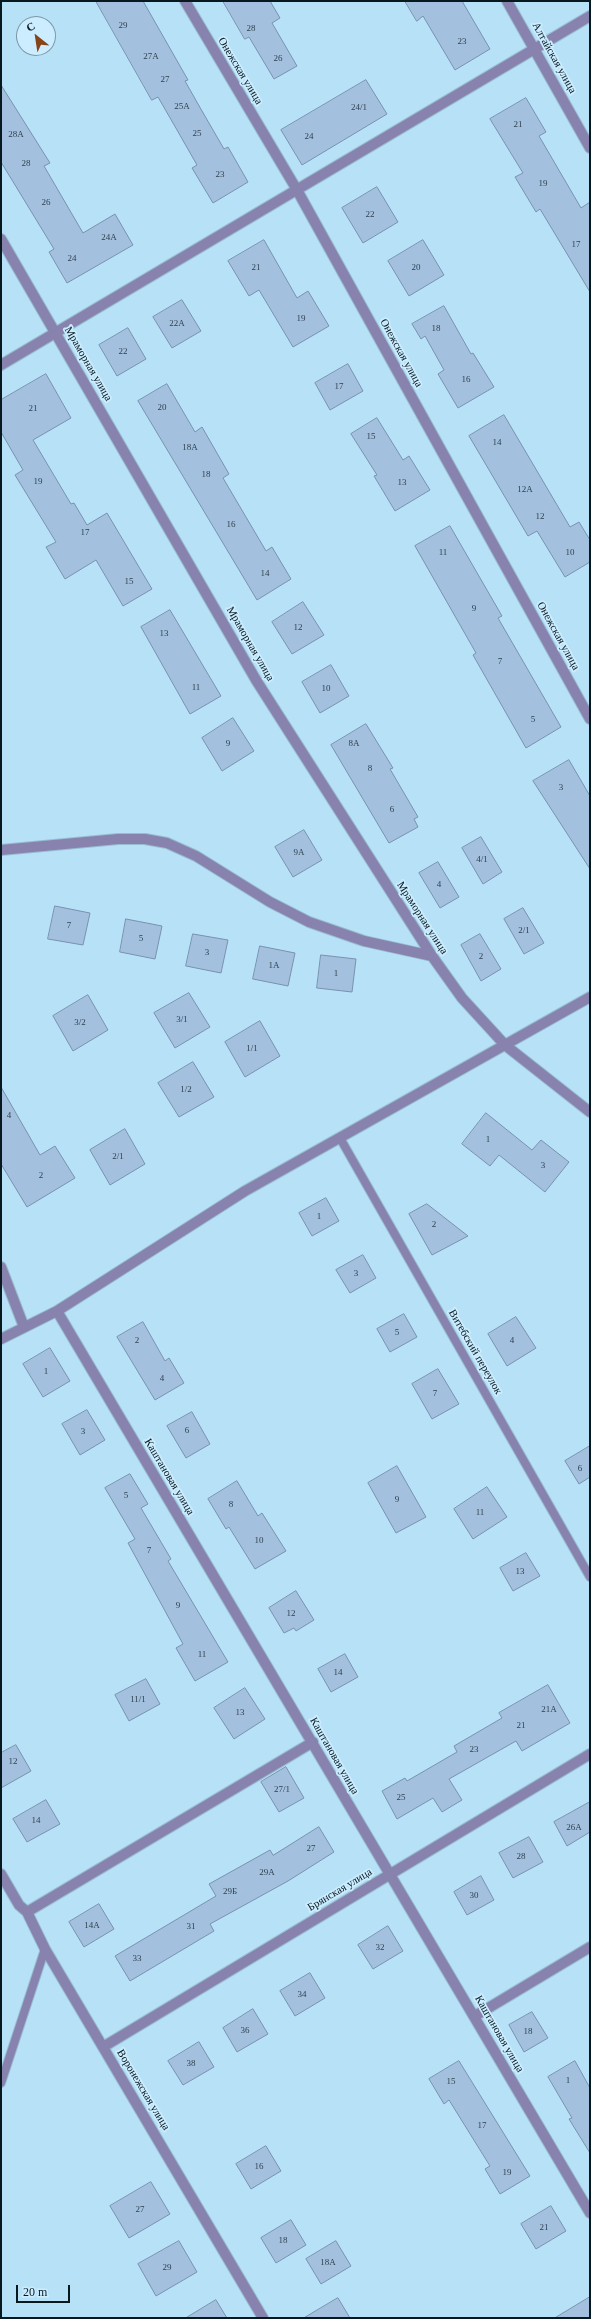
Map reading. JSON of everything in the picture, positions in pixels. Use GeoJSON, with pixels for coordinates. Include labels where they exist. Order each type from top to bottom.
{"type":"FeatureCollection","features":[{"type":"Feature","properties":{"kind":"street","name":"Онежская улица"},"geometry":{"type":"LineString","coordinates":[[185,1],[297,190],[590,719]]}},
{"type":"Feature","properties":{"kind":"street","name":"Алтайская улица"},"geometry":{"type":"LineString","coordinates":[[508,1],[590,148]]}},
{"type":"Feature","properties":{"kind":"street"},"geometry":{"type":"LineString","coordinates":[[1,365],[590,16]]}},
{"type":"Feature","properties":{"kind":"street","name":"Мраморная улица"},"geometry":{"type":"LineString","coordinates":[[1,239],[256,680],[432,956],[462,998],[505,1044],[590,1112]]}},
{"type":"Feature","properties":{"kind":"street"},"geometry":{"type":"LineString","coordinates":[[1,850],[118,839],[145,839],[167,843],[196,856],[270,902],[309,922],[364,941],[432,956]]}},
{"type":"Feature","properties":{"kind":"street"},"geometry":{"type":"LineString","coordinates":[[1,1339],[57,1311],[245,1191],[590,997]]}},
{"type":"Feature","properties":{"kind":"street"},"geometry":{"type":"LineString","coordinates":[[1,1267],[24,1327]]}},
{"type":"Feature","properties":{"kind":"street","name":"Каштановая улица"},"geometry":{"type":"LineString","coordinates":[[57,1311],[390,1874],[587,2203],[590,2213]]}},
{"type":"Feature","properties":{"kind":"street"},"geometry":{"type":"LineString","coordinates":[[27,1912],[313,1742]]}},
{"type":"Feature","properties":{"kind":"street","name":"Брянская улица"},"geometry":{"type":"LineString","coordinates":[[103,2047],[590,1754]]}},
{"type":"Feature","properties":{"kind":"street","name":"Воронежская улица"},"geometry":{"type":"LineString","coordinates":[[1,1874],[19,1904],[27,1912],[45,1949],[264,2318]]}},
{"type":"Feature","properties":{"kind":"street"},"geometry":{"type":"LineString","coordinates":[[475,2016],[590,1947]]}},
{"type":"Feature","properties":{"kind":"lane","name":"Витебский переулок"},"geometry":{"type":"LineString","coordinates":[[340,1138],[590,1577]]}},
{"type":"Feature","properties":{"kind":"lane"},"geometry":{"type":"LineString","coordinates":[[1,2083],[45,1949]]}},
{"type":"Feature","properties":{"kind":"building"},"geometry":{"type":"Polygon","coordinates":[[[96,1],[143,1],[188,80],[185,81],[224,149],[228,147],[248,182],[213,203],[192,168],[197,165],[158,97],[152,100],[96,1]]]}},
{"type":"Feature","properties":{"kind":"building"},"geometry":{"type":"Polygon","coordinates":[[[223,1],[270,1],[280,18],[272,23],[297,66],[274,79],[249,37],[245,39],[223,1]]]}},
{"type":"Feature","properties":{"kind":"building"},"geometry":{"type":"Polygon","coordinates":[[[405,1],[462,1],[490,49],[455,70],[423,16],[417,21],[405,1]]]}},
{"type":"Feature","properties":{"kind":"building"},"geometry":{"type":"Polygon","coordinates":[[[366,80],[387,114],[302,165],[281,130],[366,80]]]}},
{"type":"Feature","properties":{"kind":"building"},"geometry":{"type":"Polygon","coordinates":[[[1,85],[50,163],[44,166],[83,233],[115,214],[133,245],[67,283],[49,252],[54,249],[1,162],[1,85]]]}},
{"type":"Feature","properties":{"kind":"building"},"geometry":{"type":"Polygon","coordinates":[[[526,98],[546,132],[539,136],[581,208],[590,202],[590,292],[540,209],[536,212],[515,177],[523,173],[490,119],[526,98]]]}},
{"type":"Feature","properties":{"kind":"building"},"geometry":{"type":"Polygon","coordinates":[[[377,187],[398,222],[363,243],[342,208],[377,187]]]}},
{"type":"Feature","properties":{"kind":"building"},"geometry":{"type":"Polygon","coordinates":[[[264,240],[297,298],[308,291],[329,326],[293,347],[259,290],[249,296],[228,261],[264,240]]]}},
{"type":"Feature","properties":{"kind":"building"},"geometry":{"type":"Polygon","coordinates":[[[423,240],[444,275],[409,296],[388,261],[423,240]]]}},
{"type":"Feature","properties":{"kind":"building"},"geometry":{"type":"Polygon","coordinates":[[[182,300],[201,331],[172,348],[153,317],[182,300]]]}},
{"type":"Feature","properties":{"kind":"building"},"geometry":{"type":"Polygon","coordinates":[[[444,306],[471,354],[473,353],[494,387],[458,408],[438,374],[444,370],[425,336],[421,339],[412,324],[444,306]]]}},
{"type":"Feature","properties":{"kind":"building"},"geometry":{"type":"Polygon","coordinates":[[[128,328],[146,359],[117,376],[99,345],[128,328]]]}},
{"type":"Feature","properties":{"kind":"building"},"geometry":{"type":"Polygon","coordinates":[[[348,364],[363,391],[330,410],[315,383],[348,364]]]}},
{"type":"Feature","properties":{"kind":"building"},"geometry":{"type":"Polygon","coordinates":[[[46,374],[71,418],[33,440],[71,504],[74,503],[87,525],[107,513],[152,589],[123,606],[96,560],[65,579],[46,547],[56,542],[15,475],[23,470],[1,432],[1,400],[46,374]]]}},
{"type":"Feature","properties":{"kind":"building"},"geometry":{"type":"Polygon","coordinates":[[[167,384],[195,432],[202,427],[229,474],[223,478],[266,551],[272,547],[291,579],[257,600],[138,401],[167,384]]]}},
{"type":"Feature","properties":{"kind":"building"},"geometry":{"type":"Polygon","coordinates":[[[504,415],[570,527],[579,522],[590,540],[590,562],[565,577],[537,531],[528,536],[469,436],[504,415]]]}},
{"type":"Feature","properties":{"kind":"building"},"geometry":{"type":"Polygon","coordinates":[[[377,418],[403,460],[409,456],[430,490],[395,511],[374,476],[377,475],[351,434],[377,418]]]}},
{"type":"Feature","properties":{"kind":"building"},"geometry":{"type":"Polygon","coordinates":[[[450,526],[502,616],[498,618],[561,727],[526,748],[473,655],[476,653],[415,546],[450,526]]]}},
{"type":"Feature","properties":{"kind":"building"},"geometry":{"type":"Polygon","coordinates":[[[303,602],[324,635],[292,654],[272,622],[303,602]]]}},
{"type":"Feature","properties":{"kind":"building"},"geometry":{"type":"Polygon","coordinates":[[[170,610],[221,696],[190,714],[141,627],[170,610]]]}},
{"type":"Feature","properties":{"kind":"building"},"geometry":{"type":"Polygon","coordinates":[[[331,665],[349,696],[320,713],[302,682],[331,665]]]}},
{"type":"Feature","properties":{"kind":"building"},"geometry":{"type":"Polygon","coordinates":[[[233,718],[254,751],[222,771],[202,738],[233,718]]]}},
{"type":"Feature","properties":{"kind":"building"},"geometry":{"type":"Polygon","coordinates":[[[366,724],[393,768],[390,769],[418,817],[414,819],[418,827],[389,843],[331,745],[366,724]]]}},
{"type":"Feature","properties":{"kind":"building"},"geometry":{"type":"Polygon","coordinates":[[[569,760],[590,796],[590,869],[533,781],[569,760]]]}},
{"type":"Feature","properties":{"kind":"building"},"geometry":{"type":"Polygon","coordinates":[[[304,830],[322,860],[293,877],[275,847],[304,830]]]}},
{"type":"Feature","properties":{"kind":"building"},"geometry":{"type":"Polygon","coordinates":[[[481,837],[502,872],[483,884],[462,848],[481,837]]]}},
{"type":"Feature","properties":{"kind":"building"},"geometry":{"type":"Polygon","coordinates":[[[438,862],[459,897],[440,908],[419,873],[438,862]]]}},
{"type":"Feature","properties":{"kind":"building"},"geometry":{"type":"Polygon","coordinates":[[[55,906],[90,913],[83,945],[48,939],[55,906]]]}},
{"type":"Feature","properties":{"kind":"building"},"geometry":{"type":"Polygon","coordinates":[[[523,908],[544,943],[524,954],[504,919],[523,908]]]}},
{"type":"Feature","properties":{"kind":"building"},"geometry":{"type":"Polygon","coordinates":[[[126,919],[162,926],[155,959],[120,952],[126,919]]]}},
{"type":"Feature","properties":{"kind":"building"},"geometry":{"type":"Polygon","coordinates":[[[193,934],[228,940],[221,973],[186,966],[193,934]]]}},
{"type":"Feature","properties":{"kind":"building"},"geometry":{"type":"Polygon","coordinates":[[[480,934],[501,969],[481,981],[461,945],[480,934]]]}},
{"type":"Feature","properties":{"kind":"building"},"geometry":{"type":"Polygon","coordinates":[[[260,946],[295,953],[288,986],[253,979],[260,946]]]}},
{"type":"Feature","properties":{"kind":"building"},"geometry":{"type":"Polygon","coordinates":[[[321,955],[356,959],[352,992],[317,988],[321,955]]]}},
{"type":"Feature","properties":{"kind":"building"},"geometry":{"type":"Polygon","coordinates":[[[189,993],[210,1027],[175,1048],[154,1013],[189,993]]]}},
{"type":"Feature","properties":{"kind":"building"},"geometry":{"type":"Polygon","coordinates":[[[88,995],[108,1030],[73,1051],[53,1016],[88,995]]]}},
{"type":"Feature","properties":{"kind":"building"},"geometry":{"type":"Polygon","coordinates":[[[260,1021],[280,1056],[245,1077],[225,1042],[260,1021]]]}},
{"type":"Feature","properties":{"kind":"building"},"geometry":{"type":"Polygon","coordinates":[[[193,1062],[214,1097],[179,1117],[158,1083],[193,1062]]]}},
{"type":"Feature","properties":{"kind":"building"},"geometry":{"type":"Polygon","coordinates":[[[1,1087],[40,1155],[55,1146],[75,1178],[27,1207],[1,1164],[1,1087]]]}},
{"type":"Feature","properties":{"kind":"building"},"geometry":{"type":"Polygon","coordinates":[[[486,1113],[532,1150],[541,1140],[569,1162],[545,1192],[499,1155],[490,1166],[462,1144],[486,1113]]]}},
{"type":"Feature","properties":{"kind":"building"},"geometry":{"type":"Polygon","coordinates":[[[125,1129],[145,1164],[110,1185],[90,1150],[125,1129]]]}},
{"type":"Feature","properties":{"kind":"building"},"geometry":{"type":"Polygon","coordinates":[[[326,1198],[339,1221],[312,1236],[299,1213],[326,1198]]]}},
{"type":"Feature","properties":{"kind":"building"},"geometry":{"type":"Polygon","coordinates":[[[427,1204],[468,1236],[432,1255],[409,1214],[427,1204]]]}},
{"type":"Feature","properties":{"kind":"building"},"geometry":{"type":"Polygon","coordinates":[[[363,1255],[376,1278],[350,1293],[336,1270],[363,1255]]]}},
{"type":"Feature","properties":{"kind":"building"},"geometry":{"type":"Polygon","coordinates":[[[404,1314],[417,1337],[390,1352],[377,1329],[404,1314]]]}},
{"type":"Feature","properties":{"kind":"building"},"geometry":{"type":"Polygon","coordinates":[[[516,1317],[536,1348],[507,1366],[488,1334],[516,1317]]]}},
{"type":"Feature","properties":{"kind":"building"},"geometry":{"type":"Polygon","coordinates":[[[143,1322],[165,1361],[169,1358],[184,1383],[155,1400],[117,1337],[143,1322]]]}},
{"type":"Feature","properties":{"kind":"building"},"geometry":{"type":"Polygon","coordinates":[[[50,1348],[70,1381],[43,1397],[23,1364],[50,1348]]]}},
{"type":"Feature","properties":{"kind":"building"},"geometry":{"type":"Polygon","coordinates":[[[438,1369],[459,1404],[432,1419],[412,1384],[438,1369]]]}},
{"type":"Feature","properties":{"kind":"building"},"geometry":{"type":"Polygon","coordinates":[[[87,1410],[105,1440],[80,1455],[62,1424],[87,1410]]]}},
{"type":"Feature","properties":{"kind":"building"},"geometry":{"type":"Polygon","coordinates":[[[192,1412],[210,1444],[186,1458],[167,1426],[192,1412]]]}},
{"type":"Feature","properties":{"kind":"building"},"geometry":{"type":"Polygon","coordinates":[[[590,1446],[590,1477],[579,1484],[565,1461],[590,1446]]]}},
{"type":"Feature","properties":{"kind":"building"},"geometry":{"type":"Polygon","coordinates":[[[397,1466],[426,1517],[396,1533],[368,1483],[397,1466]]]}},
{"type":"Feature","properties":{"kind":"building"},"geometry":{"type":"Polygon","coordinates":[[[130,1474],[148,1504],[141,1508],[171,1559],[168,1561],[228,1662],[195,1681],[176,1648],[183,1644],[128,1543],[135,1539],[105,1488],[130,1474]]]}},
{"type":"Feature","properties":{"kind":"building"},"geometry":{"type":"Polygon","coordinates":[[[237,1481],[258,1516],[262,1513],[286,1551],[255,1569],[229,1527],[226,1529],[208,1499],[237,1481]]]}},
{"type":"Feature","properties":{"kind":"building"},"geometry":{"type":"Polygon","coordinates":[[[487,1487],[507,1517],[473,1539],[454,1509],[487,1487]]]}},
{"type":"Feature","properties":{"kind":"building"},"geometry":{"type":"Polygon","coordinates":[[[526,1553],[540,1576],[513,1591],[500,1568],[526,1553]]]}},
{"type":"Feature","properties":{"kind":"building"},"geometry":{"type":"Polygon","coordinates":[[[296,1591],[314,1620],[296,1631],[294,1628],[284,1633],[269,1608],[296,1591]]]}},
{"type":"Feature","properties":{"kind":"building"},"geometry":{"type":"Polygon","coordinates":[[[345,1654],[358,1677],[331,1692],[318,1669],[345,1654]]]}},
{"type":"Feature","properties":{"kind":"building"},"geometry":{"type":"Polygon","coordinates":[[[146,1679],[160,1704],[129,1721],[115,1695],[146,1679]]]}},
{"type":"Feature","properties":{"kind":"building"},"geometry":{"type":"Polygon","coordinates":[[[548,1685],[570,1723],[522,1751],[516,1741],[449,1779],[462,1800],[442,1812],[433,1798],[397,1819],[382,1791],[405,1778],[407,1781],[457,1752],[454,1746],[502,1718],[499,1713],[548,1685]]]}},
{"type":"Feature","properties":{"kind":"building"},"geometry":{"type":"Polygon","coordinates":[[[245,1688],[265,1719],[234,1739],[214,1708],[245,1688]]]}},
{"type":"Feature","properties":{"kind":"building"},"geometry":{"type":"Polygon","coordinates":[[[16,1745],[31,1771],[1,1788],[1,1753],[16,1745]]]}},
{"type":"Feature","properties":{"kind":"building"},"geometry":{"type":"Polygon","coordinates":[[[286,1767],[304,1798],[279,1812],[261,1782],[286,1767]]]}},
{"type":"Feature","properties":{"kind":"building"},"geometry":{"type":"Polygon","coordinates":[[[46,1800],[60,1824],[27,1842],[13,1819],[46,1800]]]}},
{"type":"Feature","properties":{"kind":"building"},"geometry":{"type":"Polygon","coordinates":[[[590,1802],[590,1832],[567,1846],[554,1822],[590,1802]]]}},
{"type":"Feature","properties":{"kind":"building"},"geometry":{"type":"Polygon","coordinates":[[[319,1827],[334,1852],[288,1881],[210,1924],[214,1931],[130,1981],[115,1956],[216,1896],[209,1884],[270,1850],[273,1855],[319,1827]]]}},
{"type":"Feature","properties":{"kind":"building"},"geometry":{"type":"Polygon","coordinates":[[[529,1837],[543,1862],[513,1878],[499,1853],[529,1837]]]}},
{"type":"Feature","properties":{"kind":"building"},"geometry":{"type":"Polygon","coordinates":[[[481,1876],[494,1900],[467,1915],[454,1892],[481,1876]]]}},
{"type":"Feature","properties":{"kind":"building"},"geometry":{"type":"Polygon","coordinates":[[[99,1904],[114,1929],[84,1947],[69,1922],[99,1904]]]}},
{"type":"Feature","properties":{"kind":"building"},"geometry":{"type":"Polygon","coordinates":[[[388,1926],[403,1951],[373,1969],[358,1945],[388,1926]]]}},
{"type":"Feature","properties":{"kind":"building"},"geometry":{"type":"Polygon","coordinates":[[[310,1973],[325,1998],[295,2016],[280,1991],[310,1973]]]}},
{"type":"Feature","properties":{"kind":"building"},"geometry":{"type":"Polygon","coordinates":[[[253,2009],[268,2034],[237,2052],[223,2028],[253,2009]]]}},
{"type":"Feature","properties":{"kind":"building"},"geometry":{"type":"Polygon","coordinates":[[[532,2012],[548,2038],[524,2052],[509,2025],[532,2012]]]}},
{"type":"Feature","properties":{"kind":"building"},"geometry":{"type":"Polygon","coordinates":[[[199,2042],[214,2067],[183,2085],[168,2061],[199,2042]]]}},
{"type":"Feature","properties":{"kind":"building"},"geometry":{"type":"Polygon","coordinates":[[[459,2061],[530,2176],[500,2194],[485,2169],[490,2166],[449,2100],[444,2104],[429,2079],[459,2061]]]}},
{"type":"Feature","properties":{"kind":"building"},"geometry":{"type":"Polygon","coordinates":[[[575,2061],[590,2088],[590,2153],[569,2119],[572,2118],[548,2077],[575,2061]]]}},
{"type":"Feature","properties":{"kind":"building"},"geometry":{"type":"Polygon","coordinates":[[[266,2146],[281,2171],[251,2189],[236,2164],[266,2146]]]}},
{"type":"Feature","properties":{"kind":"building"},"geometry":{"type":"Polygon","coordinates":[[[151,2182],[170,2214],[129,2238],[110,2206],[151,2182]]]}},
{"type":"Feature","properties":{"kind":"building"},"geometry":{"type":"Polygon","coordinates":[[[551,2206],[566,2231],[536,2249],[521,2224],[551,2206]]]}},
{"type":"Feature","properties":{"kind":"building"},"geometry":{"type":"Polygon","coordinates":[[[291,2220],[306,2245],[276,2263],[261,2238],[291,2220]]]}},
{"type":"Feature","properties":{"kind":"building"},"geometry":{"type":"Polygon","coordinates":[[[179,2241],[197,2272],[156,2296],[138,2264],[179,2241]]]}},
{"type":"Feature","properties":{"kind":"building"},"geometry":{"type":"Polygon","coordinates":[[[336,2241],[351,2266],[321,2284],[306,2259],[336,2241]]]}},
{"type":"Feature","properties":{"kind":"building"},"geometry":{"type":"Polygon","coordinates":[[[590,2297],[590,2318],[555,2318],[590,2297]]]}},
{"type":"Feature","properties":{"kind":"building"},"geometry":{"type":"Polygon","coordinates":[[[338,2298],[350,2318],[304,2318],[338,2298]]]}},
{"type":"Feature","properties":{"kind":"building"},"geometry":{"type":"Polygon","coordinates":[[[216,2300],[227,2318],[186,2318],[216,2300]]]}}]}
